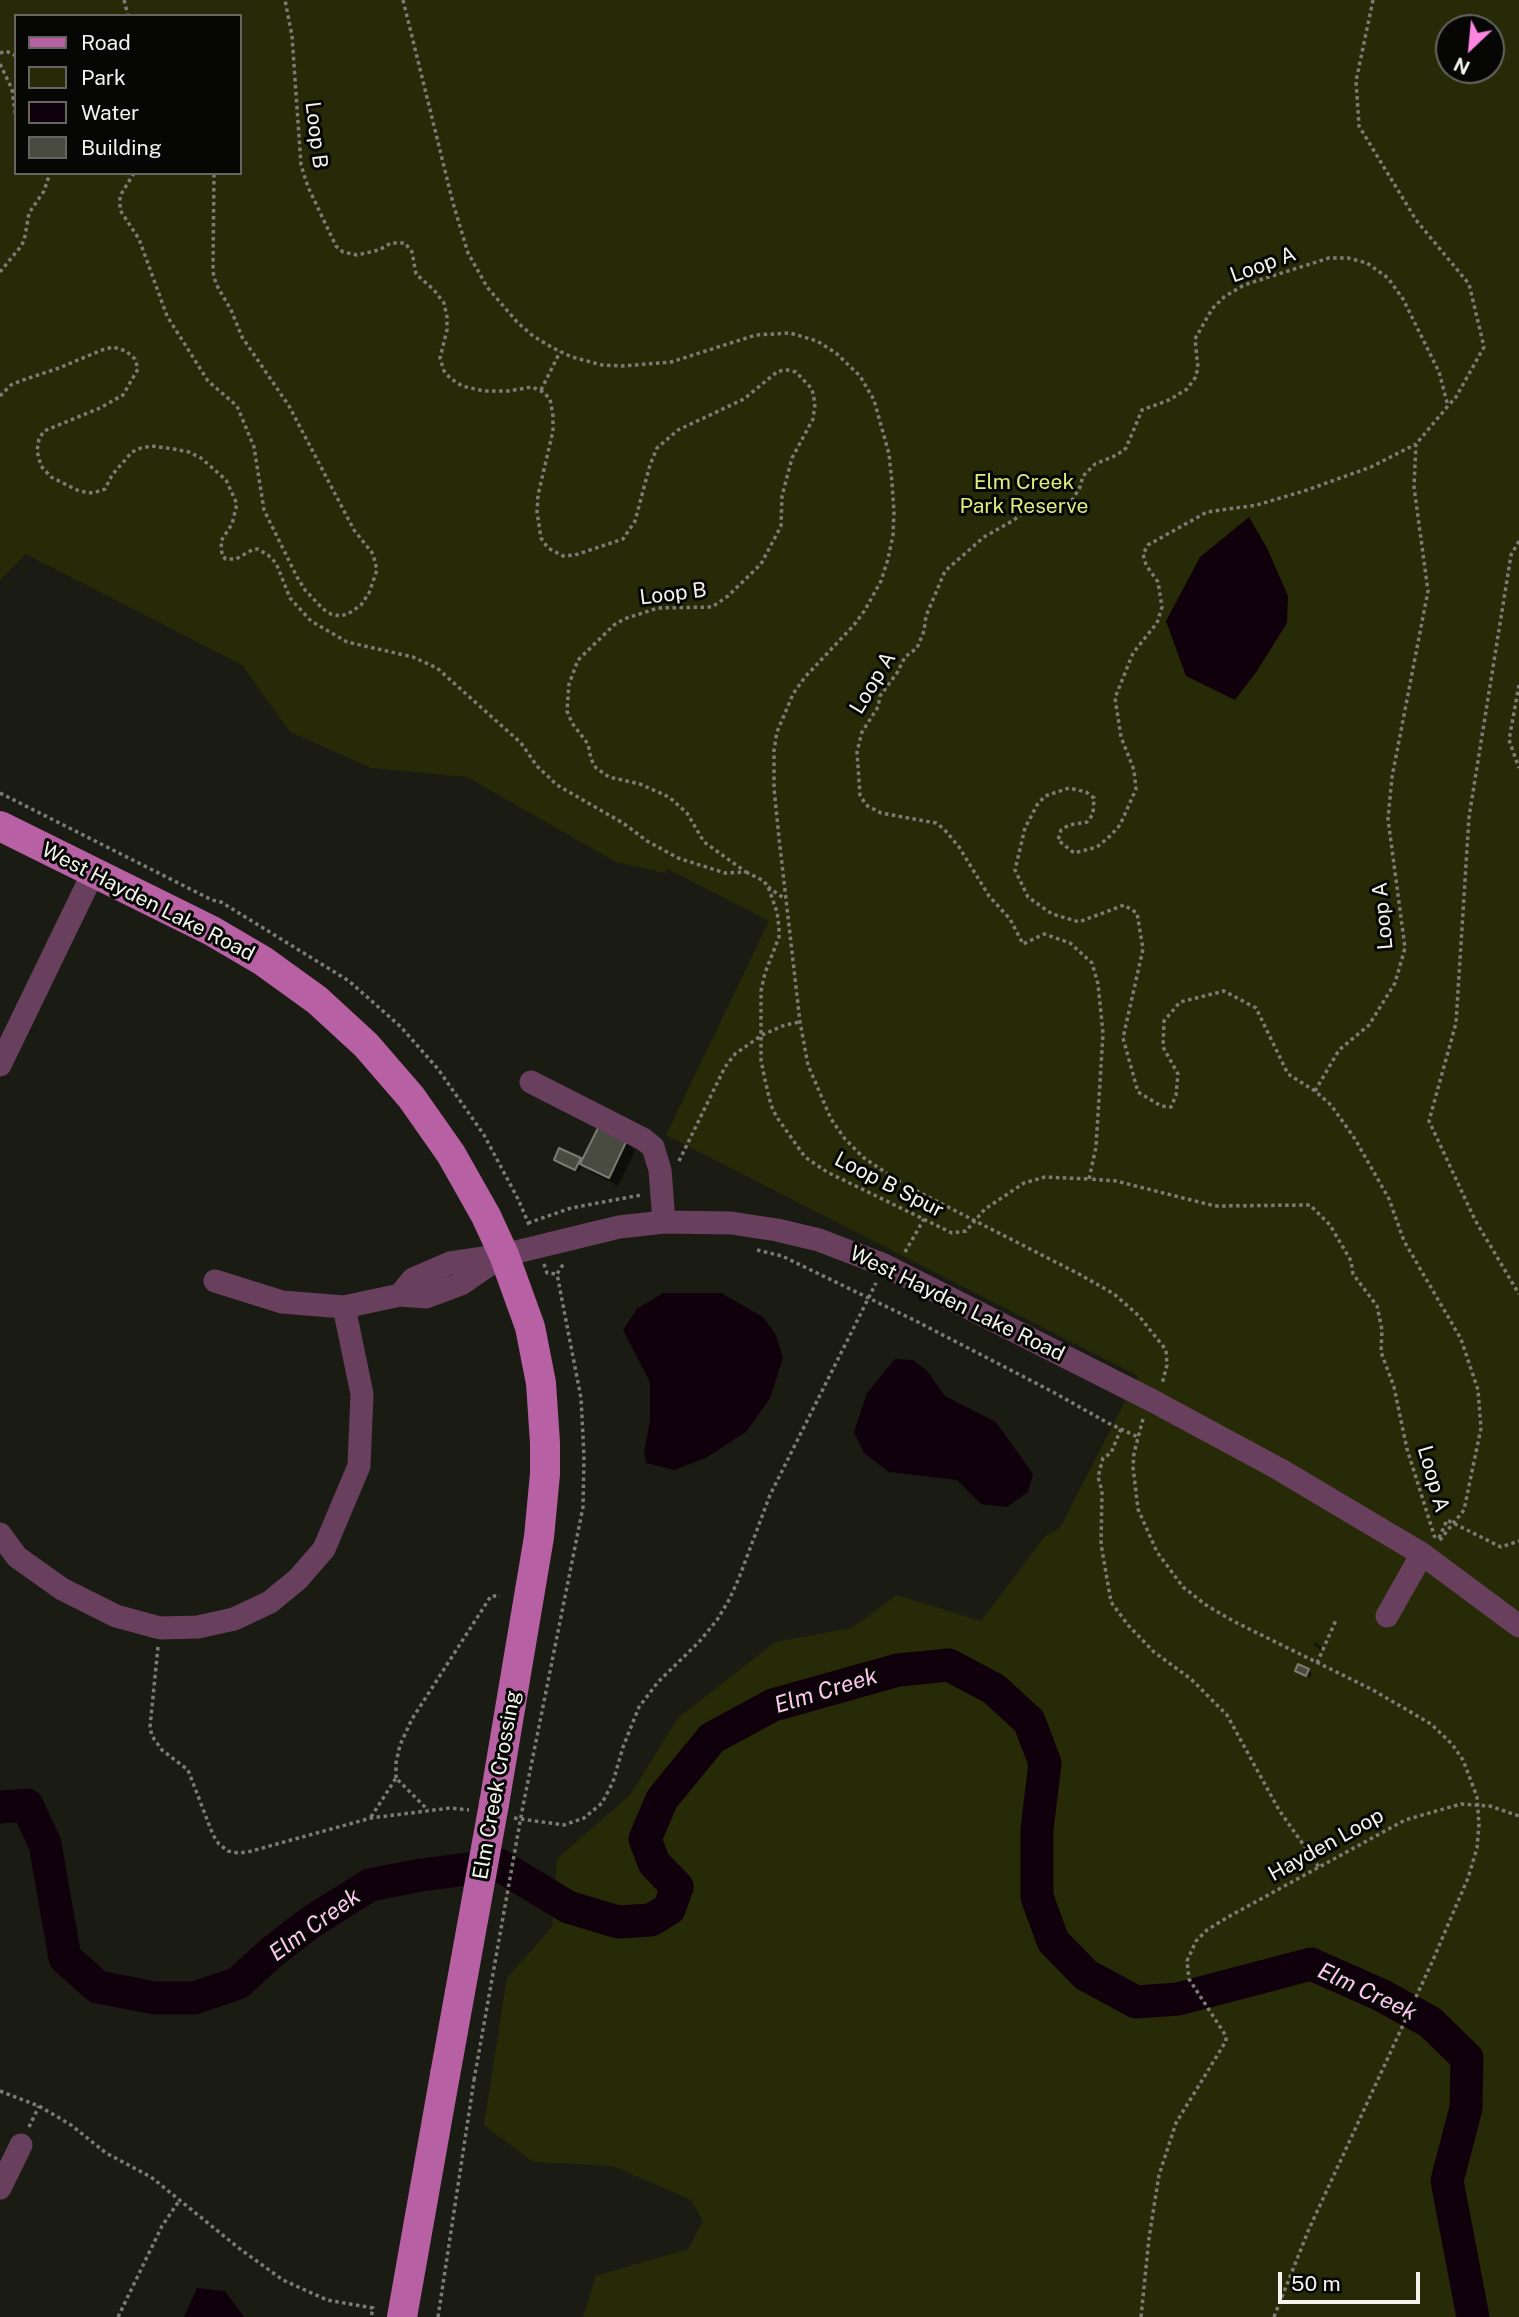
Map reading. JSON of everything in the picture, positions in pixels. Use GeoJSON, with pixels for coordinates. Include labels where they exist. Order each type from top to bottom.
{"type":"FeatureCollection","features":[{"type":"Feature","properties":{"kind":"main road","name":"West Hayden Lake Road"},"geometry":{"type":"LineString","coordinates":[[0,826],[237,945],[290,980],[342,1022],[389,1070],[431,1125],[468,1185],[504,1255]]}},
{"type":"Feature","properties":{"kind":"main road","name":"Elm Creek Crossing"},"geometry":{"type":"LineString","coordinates":[[402,2317],[460,2077],[508,1808],[545,1474],[544,1413],[536,1354],[522,1300],[504,1255]]}},
{"type":"Feature","properties":{"kind":"street"},"geometry":{"type":"LineString","coordinates":[[0,1065],[93,873]]}},
{"type":"Feature","properties":{"kind":"street"},"geometry":{"type":"LineString","coordinates":[[531,1082],[643,1139],[653,1147],[662,1185],[664,1222]]}},
{"type":"Feature","properties":{"kind":"street","name":"West Hayden Lake Road"},"geometry":{"type":"LineString","coordinates":[[504,1255],[591,1232],[664,1222],[731,1223],[776,1230],[841,1247],[899,1273],[1153,1401],[1433,1555],[1519,1626]]}},
{"type":"Feature","properties":{"kind":"street"},"geometry":{"type":"LineString","coordinates":[[215,1281],[282,1301],[344,1307],[400,1294],[413,1279],[450,1263],[504,1255]]}},
{"type":"Feature","properties":{"kind":"street"},"geometry":{"type":"LineString","coordinates":[[0,1534],[17,1557],[62,1590],[116,1616],[160,1629],[198,1627],[234,1619],[270,1602],[298,1579],[324,1549],[359,1466],[362,1394],[344,1307]]}},
{"type":"Feature","properties":{"kind":"street"},"geometry":{"type":"LineString","coordinates":[[1387,1615],[1433,1555]]}},
{"type":"Feature","properties":{"kind":"street"},"geometry":{"type":"LineString","coordinates":[[0,2188],[21,2145]]}},
{"type":"Feature","properties":{"kind":"path","name":"Loop B"},"geometry":{"type":"LineString","coordinates":[[285,0],[292,36],[301,165],[336,246],[343,252],[357,254],[379,250],[396,242],[408,246],[412,252],[415,274],[434,290],[444,303],[447,330],[440,358],[444,371],[456,382],[484,391],[508,391],[527,387],[541,390],[550,399],[554,416],[537,512],[541,538],[552,552],[563,556],[575,555],[619,541],[627,535],[635,521],[657,448],[678,430],[744,399],[778,371],[796,372],[812,389],[815,404],[813,419],[792,458],[782,496],[781,526],[761,564],[729,596],[712,607],[658,608],[614,625],[578,660],[569,684],[567,711],[572,723],[588,744],[596,768],[608,777],[669,797],[687,813],[704,842],[746,872]]}},
{"type":"Feature","properties":{"kind":"path"},"geometry":{"type":"LineString","coordinates":[[403,0],[456,213],[474,267],[487,287],[533,336],[560,352],[602,365],[656,365],[756,335],[790,333],[817,341],[836,353],[860,376],[874,400],[889,454],[894,512],[888,559],[873,597],[854,625],[804,677],[786,708],[774,750],[774,788],[800,1022],[813,1082],[824,1108],[845,1139],[864,1158],[889,1176],[1079,1273],[1114,1294],[1139,1316],[1166,1350],[1167,1365],[1159,1392]]}},
{"type":"Feature","properties":{"kind":"path"},"geometry":{"type":"LineString","coordinates":[[1315,1091],[1288,1074],[1256,1008],[1224,991],[1180,1002],[1164,1021],[1163,1047],[1178,1074],[1176,1095],[1171,1107],[1161,1106],[1138,1092],[1123,1038],[1143,949],[1138,913],[1124,905],[1079,922],[1052,914],[1028,897],[1015,870],[1025,828],[1045,796],[1069,788],[1086,792],[1094,798],[1093,814],[1087,822],[1069,825],[1061,830],[1058,840],[1074,853],[1097,847],[1110,836],[1120,825],[1136,789],[1134,770],[1121,737],[1115,698],[1133,653],[1157,623],[1162,607],[1158,582],[1146,565],[1143,554],[1148,545],[1207,512],[1257,505],[1307,490],[1371,467],[1416,444],[1456,397],[1484,347],[1469,284],[1416,220],[1359,126],[1356,81],[1373,0]]}},
{"type":"Feature","properties":{"kind":"path"},"geometry":{"type":"LineString","coordinates":[[0,64],[12,89],[14,104]]}},
{"type":"Feature","properties":{"kind":"path"},"geometry":{"type":"LineString","coordinates":[[0,272],[22,245],[29,212],[44,191],[49,175]]}},
{"type":"Feature","properties":{"kind":"path"},"geometry":{"type":"LineString","coordinates":[[133,175],[120,196],[120,210],[139,239],[167,316],[208,381],[237,406],[254,447],[264,510],[301,583],[323,610],[340,616],[348,614],[360,605],[369,593],[377,570],[373,555],[354,530],[289,406],[242,337],[216,284],[213,264],[214,175]]}},
{"type":"Feature","properties":{"kind":"path","name":"Loop A"},"geometry":{"type":"LineString","coordinates":[[1433,1555],[1425,1511],[1407,1448],[1394,1387],[1381,1352],[1382,1330],[1377,1307],[1353,1275],[1351,1261],[1330,1225],[1310,1205],[1214,1206],[1116,1181],[1089,1179],[1096,1147],[1103,1033],[1098,984],[1092,962],[1070,943],[1044,934],[1023,944],[1010,919],[989,896],[959,847],[944,829],[936,823],[881,813],[866,804],[860,795],[857,752],[862,732],[878,707],[880,696],[905,657],[917,648],[924,631],[926,616],[945,571],[984,537],[1028,509],[1072,502],[1083,476],[1095,464],[1117,456],[1125,447],[1142,410],[1169,400],[1187,389],[1198,368],[1195,339],[1201,327],[1212,309],[1224,297],[1244,285],[1329,258],[1348,258],[1367,263],[1388,278],[1403,299],[1440,372],[1448,406]]}},
{"type":"Feature","properties":{"kind":"path"},"geometry":{"type":"LineString","coordinates":[[0,396],[11,385],[102,350],[113,347],[126,351],[135,359],[138,369],[123,395],[100,408],[44,431],[39,439],[37,452],[41,466],[51,477],[71,488],[93,493],[105,489],[112,475],[132,452],[141,448],[152,446],[174,449],[201,458],[226,480],[237,505],[232,524],[221,541],[222,556],[232,561],[252,550],[268,555],[276,563],[290,598],[311,621],[347,642],[413,657],[437,668],[521,743],[537,766],[564,790],[678,858],[725,873],[746,872],[756,875],[786,900]]}},
{"type":"Feature","properties":{"kind":"path"},"geometry":{"type":"LineString","coordinates":[[541,390],[560,352]]}},
{"type":"Feature","properties":{"kind":"path","name":"Loop A"},"geometry":{"type":"LineString","coordinates":[[1416,444],[1414,487],[1429,591],[1392,777],[1388,819],[1405,948],[1395,983],[1369,1025],[1339,1050],[1315,1091],[1331,1105],[1355,1139],[1389,1199],[1404,1241],[1461,1339],[1478,1390],[1481,1428],[1464,1510],[1433,1555]]}},
{"type":"Feature","properties":{"kind":"path"},"geometry":{"type":"LineString","coordinates":[[1519,541],[1511,555],[1469,817],[1456,1023],[1429,1121],[1475,1220],[1519,1294]]}},
{"type":"Feature","properties":{"kind":"path"},"geometry":{"type":"LineString","coordinates":[[1519,685],[1509,740],[1519,768]]}},
{"type":"Feature","properties":{"kind":"path","name":"Loop B Spur"},"geometry":{"type":"LineString","coordinates":[[767,886],[777,912],[779,937],[761,991],[761,1060],[776,1116],[805,1157],[827,1172],[947,1232],[956,1234],[966,1231],[976,1220]]}},
{"type":"Feature","properties":{"kind":"path"},"geometry":{"type":"LineString","coordinates":[[528,1223],[571,1208],[631,1198],[662,1185],[673,1172],[725,1068],[735,1054],[762,1035],[800,1022]]}},
{"type":"Feature","properties":{"kind":"path"},"geometry":{"type":"LineString","coordinates":[[976,1220],[985,1209],[1024,1184],[1045,1177],[1089,1179]]}},
{"type":"Feature","properties":{"kind":"path"},"geometry":{"type":"LineString","coordinates":[[899,1273],[906,1259],[905,1250],[923,1219]]}},
{"type":"Feature","properties":{"kind":"path"},"geometry":{"type":"LineString","coordinates":[[752,1248],[782,1256],[914,1320],[1138,1437]]}},
{"type":"Feature","properties":{"kind":"path"},"geometry":{"type":"LineString","coordinates":[[438,2317],[460,2077],[508,1808],[583,1507],[581,1398],[557,1274],[563,1263],[569,1260]]}},
{"type":"Feature","properties":{"kind":"path"},"geometry":{"type":"LineString","coordinates":[[547,1272],[557,1274]]}},
{"type":"Feature","properties":{"kind":"path"},"geometry":{"type":"LineString","coordinates":[[1147,1410],[1138,1437],[1133,1467],[1138,1509],[1153,1544],[1172,1573],[1194,1597],[1206,1605],[1395,1702],[1439,1730],[1463,1760],[1475,1786],[1478,1805],[1479,1824],[1474,1861],[1433,1960],[1309,2230],[1274,2317]]}},
{"type":"Feature","properties":{"kind":"path"},"geometry":{"type":"LineString","coordinates":[[1121,1429],[1111,1452],[1103,1458],[1098,1477],[1102,1491],[1101,1544],[1111,1602],[1128,1625],[1154,1652],[1191,1679],[1227,1715],[1279,1810],[1319,1867]]}},
{"type":"Feature","properties":{"kind":"path"},"geometry":{"type":"LineString","coordinates":[[1454,1523],[1501,1546],[1519,1541]]}},
{"type":"Feature","properties":{"kind":"path"},"geometry":{"type":"LineString","coordinates":[[371,1818],[397,1777],[396,1763],[400,1745],[412,1720],[491,1596],[500,1596]]}},
{"type":"Feature","properties":{"kind":"path"},"geometry":{"type":"LineString","coordinates":[[1317,1663],[1336,1620]]}},
{"type":"Feature","properties":{"kind":"path"},"geometry":{"type":"LineString","coordinates":[[397,1777],[428,1810]]}},
{"type":"Feature","properties":{"kind":"path","name":"Hayden Loop"},"geometry":{"type":"LineString","coordinates":[[1141,2317],[1159,2175],[1176,2123],[1223,2046],[1226,2036],[1189,1979],[1187,1961],[1196,1941],[1207,1930],[1405,1820],[1453,1805],[1490,1806],[1519,1816]]}},
{"type":"Feature","properties":{"kind":"path"},"geometry":{"type":"LineString","coordinates":[[0,2091],[39,2106],[71,2125],[106,2153],[151,2177],[283,2280],[327,2300],[373,2308],[371,2317]]}},
{"type":"Feature","properties":{"kind":"path"},"geometry":{"type":"LineString","coordinates":[[118,2317],[162,2226],[180,2201]]}},
{"type":"Feature","properties":{"kind":"green space","name":"Elm Creek Park Reserve"},"geometry":{"type":"Polygon","coordinates":[[[0,0],[1519,0],[1519,2317],[583,2317],[596,2276],[688,2249],[703,2221],[691,2200],[613,2166],[533,2162],[484,2125],[507,1978],[552,1927],[557,1859],[630,1795],[678,1718],[775,1642],[852,1628],[897,1595],[981,1621],[1045,1536],[1060,1528],[1138,1376],[666,1135],[769,921],[666,868],[666,873],[616,862],[467,777],[372,768],[290,732],[242,665],[26,554],[0,580],[0,0]]]}},
{"type":"Feature","properties":{"kind":"water"},"geometry":{"type":"Polygon","coordinates":[[[1249,517],[1267,548],[1288,596],[1287,623],[1235,700],[1186,676],[1166,621],[1200,557],[1249,517]]]}},
{"type":"Feature","properties":{"kind":"water"},"geometry":{"type":"Polygon","coordinates":[[[663,1293],[721,1293],[763,1317],[776,1335],[783,1358],[770,1398],[747,1431],[706,1458],[674,1470],[646,1463],[644,1452],[650,1421],[650,1382],[623,1330],[637,1309],[663,1293]]]}},
{"type":"Feature","properties":{"kind":"water"},"geometry":{"type":"Polygon","coordinates":[[[895,1359],[913,1360],[927,1371],[945,1396],[996,1422],[1033,1474],[1028,1492],[1007,1507],[981,1504],[957,1480],[889,1472],[864,1453],[854,1432],[867,1393],[895,1359]]]}},
{"type":"Feature","properties":{"kind":"water"},"geometry":{"type":"Polygon","coordinates":[[[197,2288],[225,2291],[244,2317],[184,2317],[197,2288]]]}},
{"type":"Feature","properties":{"kind":"building"},"geometry":{"type":"Polygon","coordinates":[[[599,1126],[627,1140],[609,1178],[580,1164],[599,1126]]]}},
{"type":"Feature","properties":{"kind":"building"},"geometry":{"type":"Polygon","coordinates":[[[559,1148],[581,1158],[575,1170],[554,1160],[559,1148]]]}},
{"type":"Feature","properties":{"kind":"building"},"geometry":{"type":"Polygon","coordinates":[[[1298,1664],[1309,1669],[1306,1676],[1295,1671],[1298,1664]]]}},
{"type":"Feature","properties":{"kind":"waterway","name":"Elm Creek"},"geometry":{"type":"LineString","coordinates":[[0,1807],[27,1805],[45,1844],[65,1958],[98,1987],[155,1998],[195,1998],[238,1983],[311,1922],[370,1885],[421,1875],[499,1865],[568,1907],[618,1922],[651,1920],[669,1909],[677,1887],[654,1863],[645,1839],[662,1799],[712,1738],[773,1705],[898,1670],[949,1665],[994,1689],[1029,1721],[1045,1763],[1037,1829],[1037,1897],[1053,1941],[1086,1975],[1136,2002],[1178,1999],[1311,1964],[1381,1995],[1430,2022],[1467,2058],[1466,2108],[1447,2181],[1473,2317]]}}]}
